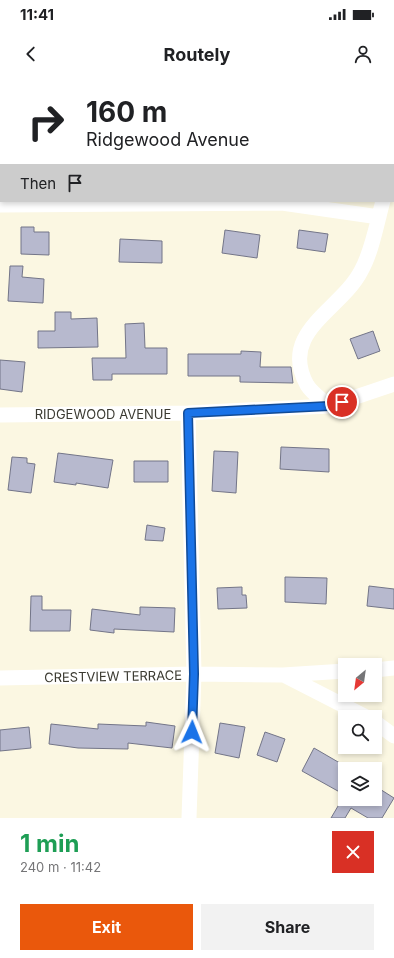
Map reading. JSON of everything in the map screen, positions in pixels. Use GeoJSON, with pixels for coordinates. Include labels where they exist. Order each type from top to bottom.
{"type":"FeatureCollection","features":[{"type":"Feature","properties":{"kind":"street"},"geometry":{"type":"LineString","coordinates":[[329,406],[308,386],[300,363],[303,340],[313,323],[344,295],[362,271],[383,202]]}},
{"type":"Feature","properties":{"kind":"street"},"geometry":{"type":"LineString","coordinates":[[0,205],[282,203],[378,217]]}},
{"type":"Feature","properties":{"kind":"street","name":"RIDGEWOOD AVENUE"},"geometry":{"type":"LineString","coordinates":[[0,415],[188,413],[329,406],[394,384]]}},
{"type":"Feature","properties":{"kind":"street"},"geometry":{"type":"LineString","coordinates":[[188,413],[194,674],[189,818]]}},
{"type":"Feature","properties":{"kind":"street"},"geometry":{"type":"LineString","coordinates":[[382,669],[394,668]]}},
{"type":"Feature","properties":{"kind":"street","name":"CRESTVIEW TERRACE"},"geometry":{"type":"LineString","coordinates":[[0,678],[194,674],[283,675],[338,671]]}},
{"type":"Feature","properties":{"kind":"street"},"geometry":{"type":"LineString","coordinates":[[283,675],[330,697],[353,710]]}},
{"type":"Feature","properties":{"kind":"street"},"geometry":{"type":"LineString","coordinates":[[382,727],[394,736]]}},
{"type":"Feature","properties":{"kind":"building"},"geometry":{"type":"Polygon","coordinates":[[[21,227],[34,227],[34,232],[49,232],[49,255],[21,254],[21,227]]]}},
{"type":"Feature","properties":{"kind":"building"},"geometry":{"type":"Polygon","coordinates":[[[225,230],[260,235],[257,258],[222,253],[225,230]]]}},
{"type":"Feature","properties":{"kind":"building"},"geometry":{"type":"Polygon","coordinates":[[[299,230],[328,234],[325,252],[297,248],[299,230]]]}},
{"type":"Feature","properties":{"kind":"building"},"geometry":{"type":"Polygon","coordinates":[[[120,239],[162,241],[162,263],[119,262],[120,239]]]}},
{"type":"Feature","properties":{"kind":"building"},"geometry":{"type":"Polygon","coordinates":[[[10,266],[23,266],[22,277],[44,279],[43,303],[8,301],[10,266]]]}},
{"type":"Feature","properties":{"kind":"building"},"geometry":{"type":"Polygon","coordinates":[[[55,312],[71,312],[71,319],[97,318],[98,347],[38,348],[38,331],[55,331],[55,312]]]}},
{"type":"Feature","properties":{"kind":"building"},"geometry":{"type":"Polygon","coordinates":[[[144,323],[145,348],[167,348],[167,374],[112,374],[112,380],[93,380],[92,358],[126,358],[125,324],[144,323]]]}},
{"type":"Feature","properties":{"kind":"building"},"geometry":{"type":"Polygon","coordinates":[[[373,331],[380,351],[358,359],[350,339],[373,331]]]}},
{"type":"Feature","properties":{"kind":"building"},"geometry":{"type":"Polygon","coordinates":[[[241,351],[261,352],[260,367],[291,367],[293,383],[240,382],[240,376],[188,376],[188,354],[241,354],[241,351]]]}},
{"type":"Feature","properties":{"kind":"building"},"geometry":{"type":"Polygon","coordinates":[[[0,360],[25,362],[22,392],[0,389],[0,360]]]}},
{"type":"Feature","properties":{"kind":"building"},"geometry":{"type":"Polygon","coordinates":[[[281,447],[329,449],[329,472],[280,469],[281,447]]]}},
{"type":"Feature","properties":{"kind":"building"},"geometry":{"type":"Polygon","coordinates":[[[214,451],[238,452],[236,493],[212,491],[214,451]]]}},
{"type":"Feature","properties":{"kind":"building"},"geometry":{"type":"Polygon","coordinates":[[[58,453],[113,460],[108,488],[76,483],[76,485],[54,482],[58,453]]]}},
{"type":"Feature","properties":{"kind":"building"},"geometry":{"type":"Polygon","coordinates":[[[12,457],[27,458],[27,463],[35,464],[31,493],[8,490],[12,457]]]}},
{"type":"Feature","properties":{"kind":"building"},"geometry":{"type":"Polygon","coordinates":[[[134,461],[168,461],[168,482],[134,482],[134,461]]]}},
{"type":"Feature","properties":{"kind":"building"},"geometry":{"type":"Polygon","coordinates":[[[147,525],[165,528],[163,541],[145,540],[147,525]]]}},
{"type":"Feature","properties":{"kind":"building"},"geometry":{"type":"Polygon","coordinates":[[[285,577],[327,578],[326,604],[285,602],[285,577]]]}},
{"type":"Feature","properties":{"kind":"building"},"geometry":{"type":"Polygon","coordinates":[[[369,586],[394,589],[394,609],[367,606],[369,586]]]}},
{"type":"Feature","properties":{"kind":"building"},"geometry":{"type":"Polygon","coordinates":[[[242,587],[242,595],[246,595],[247,608],[218,609],[217,588],[242,587]]]}},
{"type":"Feature","properties":{"kind":"building"},"geometry":{"type":"Polygon","coordinates":[[[31,596],[42,596],[42,610],[71,610],[70,631],[30,631],[31,596]]]}},
{"type":"Feature","properties":{"kind":"building"},"geometry":{"type":"Polygon","coordinates":[[[140,607],[175,608],[174,632],[114,629],[114,633],[90,630],[92,609],[140,615],[140,607]]]}},
{"type":"Feature","properties":{"kind":"building"},"geometry":{"type":"Polygon","coordinates":[[[146,722],[175,726],[172,748],[128,743],[128,749],[78,748],[49,744],[51,724],[98,729],[98,724],[146,726],[146,722]]]}},
{"type":"Feature","properties":{"kind":"building"},"geometry":{"type":"Polygon","coordinates":[[[220,723],[245,727],[239,758],[215,753],[220,723]]]}},
{"type":"Feature","properties":{"kind":"building"},"geometry":{"type":"Polygon","coordinates":[[[29,727],[31,748],[0,751],[0,730],[29,727]]]}},
{"type":"Feature","properties":{"kind":"building"},"geometry":{"type":"Polygon","coordinates":[[[265,732],[285,739],[277,762],[257,755],[265,732]]]}},
{"type":"Feature","properties":{"kind":"building"},"geometry":{"type":"Polygon","coordinates":[[[314,748],[338,762],[338,791],[302,771],[314,748]]]}},
{"type":"Feature","properties":{"kind":"building"},"geometry":{"type":"Polygon","coordinates":[[[382,790],[394,798],[382,818],[368,818],[351,808],[345,818],[331,818],[338,806],[382,806],[382,790]]]}},
{"type":"Feature","properties":{"kind":"route"},"geometry":{"type":"LineString","coordinates":[[192,732],[194,674],[188,413],[329,406],[342,402]]}}]}
